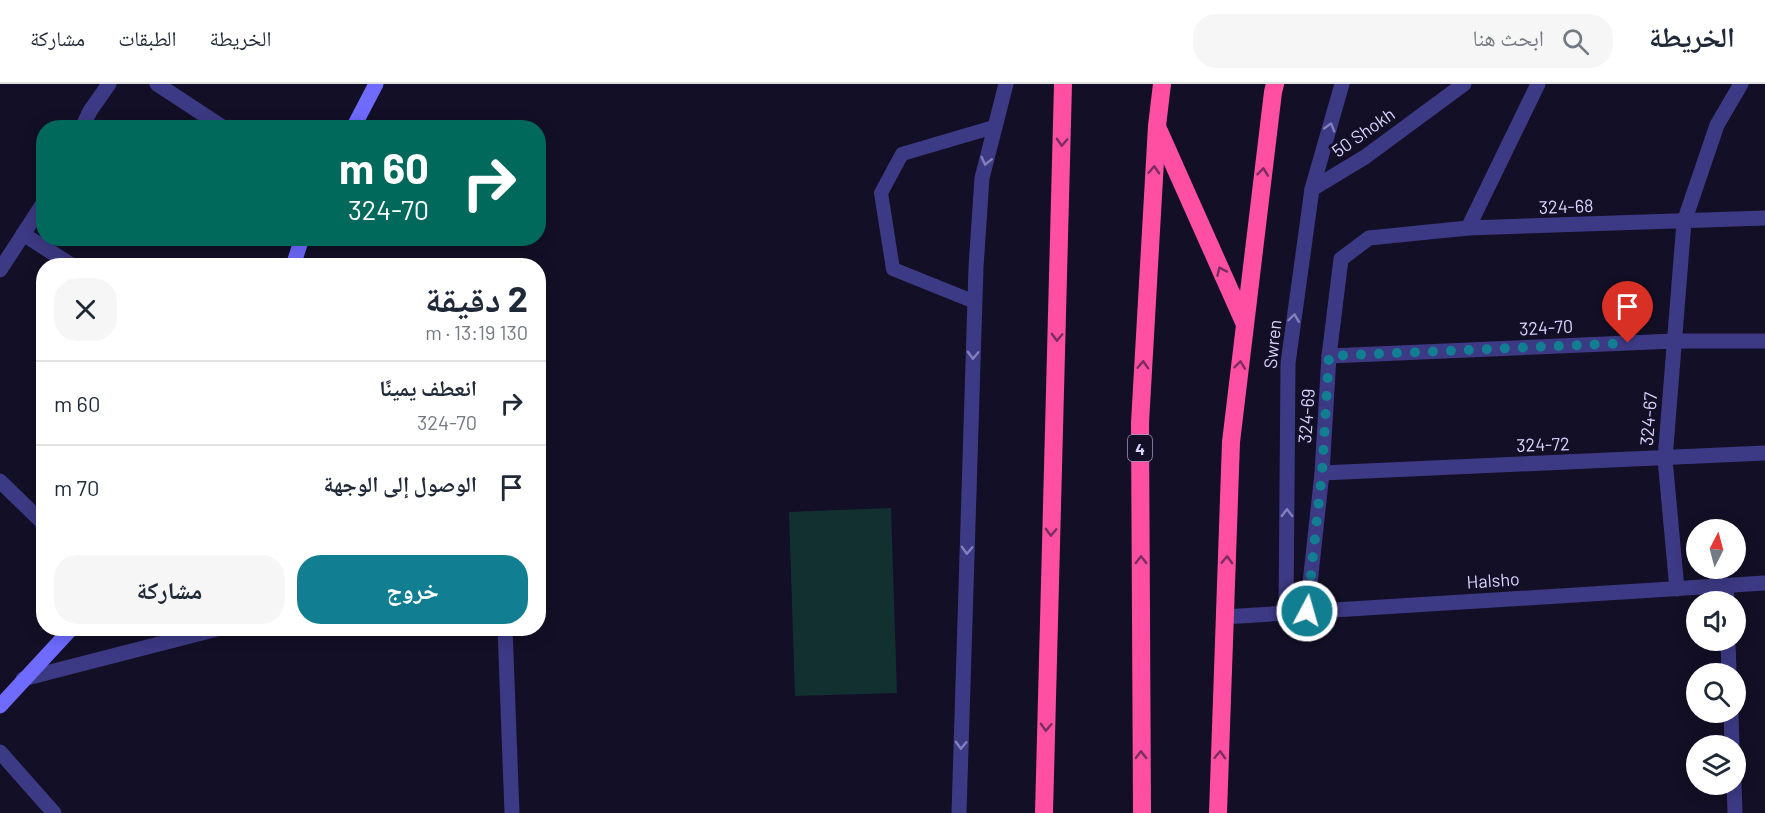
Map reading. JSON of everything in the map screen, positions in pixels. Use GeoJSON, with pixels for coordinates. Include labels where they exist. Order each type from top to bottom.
{"type":"FeatureCollection","features":[{"type":"Feature","properties":{"kind":"highway"},"geometry":{"type":"LineString","coordinates":[[1044,813],[1063,84]]}},
{"type":"Feature","properties":{"kind":"highway","name":"4"},"geometry":{"type":"LineString","coordinates":[[1142,813],[1140,423],[1157,126],[1162,84]]}},
{"type":"Feature","properties":{"kind":"highway"},"geometry":{"type":"LineString","coordinates":[[1218,813],[1231,442],[1275,84]]}},
{"type":"Feature","properties":{"kind":"highway"},"geometry":{"type":"LineString","coordinates":[[1157,126],[1245,324]]}},
{"type":"Feature","properties":{"kind":"street"},"geometry":{"type":"LineString","coordinates":[[86,120],[109,84]]}},
{"type":"Feature","properties":{"kind":"street"},"geometry":{"type":"LineString","coordinates":[[157,84],[212,120]]}},
{"type":"Feature","properties":{"kind":"street"},"geometry":{"type":"LineString","coordinates":[[357,120],[376,84]]}},
{"type":"Feature","properties":{"kind":"street"},"geometry":{"type":"LineString","coordinates":[[959,813],[975,302],[982,178],[1006,84]]}},
{"type":"Feature","properties":{"kind":"street","name":"Swren"},"geometry":{"type":"LineString","coordinates":[[1286,613],[1288,363],[1312,189],[1342,84]]}},
{"type":"Feature","properties":{"kind":"street","name":"50 Shokh"},"geometry":{"type":"LineString","coordinates":[[1312,189],[1365,157],[1464,84]]}},
{"type":"Feature","properties":{"kind":"street"},"geometry":{"type":"LineString","coordinates":[[1468,228],[1538,84]]}},
{"type":"Feature","properties":{"kind":"street","name":"324-67"},"geometry":{"type":"LineString","coordinates":[[1677,589],[1665,459],[1684,222],[1717,125],[1741,84]]}},
{"type":"Feature","properties":{"kind":"street"},"geometry":{"type":"LineString","coordinates":[[0,270],[36,214]]}},
{"type":"Feature","properties":{"kind":"street","name":"324-68"},"geometry":{"type":"LineString","coordinates":[[1369,238],[1468,228],[1765,218]]}},
{"type":"Feature","properties":{"kind":"street"},"geometry":{"type":"LineString","coordinates":[[23,234],[36,242]]}},
{"type":"Feature","properties":{"kind":"street","name":"324-69"},"geometry":{"type":"LineString","coordinates":[[1307,611],[1322,473],[1329,356],[1341,259],[1369,238]]}},
{"type":"Feature","properties":{"kind":"street"},"geometry":{"type":"LineString","coordinates":[[42,246],[60,258]]}},
{"type":"Feature","properties":{"kind":"street","name":"324-70"},"geometry":{"type":"LineString","coordinates":[[1329,356],[1674,341],[1765,341]]}},
{"type":"Feature","properties":{"kind":"street","name":"324-72"},"geometry":{"type":"LineString","coordinates":[[1322,473],[1765,453]]}},
{"type":"Feature","properties":{"kind":"street"},"geometry":{"type":"LineString","coordinates":[[0,481],[36,516]]}},
{"type":"Feature","properties":{"kind":"street","name":"Halsho"},"geometry":{"type":"LineString","coordinates":[[1224,617],[1765,583]]}},
{"type":"Feature","properties":{"kind":"street"},"geometry":{"type":"LineString","coordinates":[[1726,585],[1726,591]]}},
{"type":"Feature","properties":{"kind":"street"},"geometry":{"type":"LineString","coordinates":[[0,706],[64,636]]}},
{"type":"Feature","properties":{"kind":"street"},"geometry":{"type":"LineString","coordinates":[[23,679],[190,636]]}},
{"type":"Feature","properties":{"kind":"street"},"geometry":{"type":"LineString","coordinates":[[505,636],[512,813]]}},
{"type":"Feature","properties":{"kind":"street"},"geometry":{"type":"LineString","coordinates":[[0,752],[54,813]]}},
{"type":"Feature","properties":{"kind":"street"},"geometry":{"type":"LineString","coordinates":[[1734,795],[1735,813]]}},
{"type":"Feature","properties":{"kind":"lane"},"geometry":{"type":"LineString","coordinates":[[975,302],[893,269],[881,193],[903,154],[994,127]]}},
{"type":"Feature","properties":{"kind":"green space"},"geometry":{"type":"Polygon","coordinates":[[[891,508],[897,693],[795,696],[789,512],[891,508]]]}},
{"type":"Feature","properties":{"kind":"route"},"geometry":{"type":"LineString","coordinates":[[1307,611],[1322,473],[1329,356],[1628,343]]}}]}
